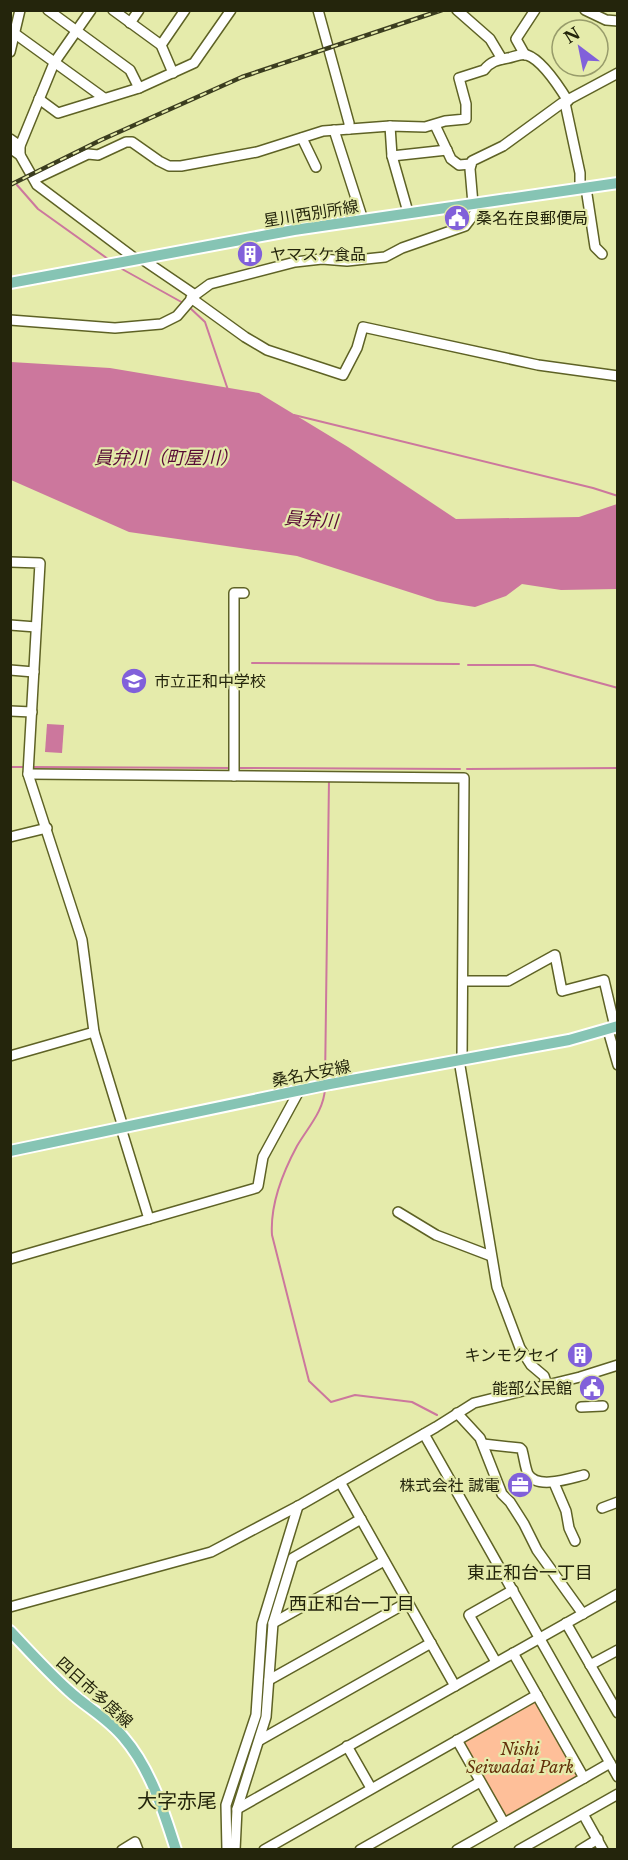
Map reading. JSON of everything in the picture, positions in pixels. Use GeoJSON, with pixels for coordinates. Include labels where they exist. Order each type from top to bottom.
{"type":"FeatureCollection","features":[{"type":"Feature","properties":{"kind":"main road","name":"星川西別所線"},"geometry":{"type":"LineString","coordinates":[[10,283],[294,230],[618,183]]}},
{"type":"Feature","properties":{"kind":"main road","name":"桑名大安線"},"geometry":{"type":"LineString","coordinates":[[10,1151],[325,1085],[569,1040],[614,1028]]}},
{"type":"Feature","properties":{"kind":"main road","name":"四日市多度線"},"geometry":{"type":"LineString","coordinates":[[10,1631],[69,1691],[107,1720],[135,1752],[150,1782],[176,1850]]}},
{"type":"Feature","properties":{"kind":"street"},"geometry":{"type":"LineString","coordinates":[[10,52],[20,10]]}},
{"type":"Feature","properties":{"kind":"street"},"geometry":{"type":"LineString","coordinates":[[48,10],[130,70],[139,88]]}},
{"type":"Feature","properties":{"kind":"street"},"geometry":{"type":"LineString","coordinates":[[17,150],[54,63],[91,10]]}},
{"type":"Feature","properties":{"kind":"street"},"geometry":{"type":"LineString","coordinates":[[113,10],[160,45],[173,73]]}},
{"type":"Feature","properties":{"kind":"street"},"geometry":{"type":"LineString","coordinates":[[130,23],[139,10]]}},
{"type":"Feature","properties":{"kind":"street"},"geometry":{"type":"LineString","coordinates":[[160,45],[185,10]]}},
{"type":"Feature","properties":{"kind":"street"},"geometry":{"type":"LineString","coordinates":[[39,99],[58,113],[139,88],[173,73],[194,63],[231,10]]}},
{"type":"Feature","properties":{"kind":"street"},"geometry":{"type":"LineString","coordinates":[[318,10],[349,129]]}},
{"type":"Feature","properties":{"kind":"street"},"geometry":{"type":"LineString","coordinates":[[457,10],[490,39],[501,59]]}},
{"type":"Feature","properties":{"kind":"street"},"geometry":{"type":"LineString","coordinates":[[535,10],[516,39],[525,55],[549,74],[566,102],[595,247],[602,254]]}},
{"type":"Feature","properties":{"kind":"street"},"geometry":{"type":"LineString","coordinates":[[585,10],[606,20],[618,21]]}},
{"type":"Feature","properties":{"kind":"street"},"geometry":{"type":"LineString","coordinates":[[14,33],[104,98]]}},
{"type":"Feature","properties":{"kind":"street"},"geometry":{"type":"LineString","coordinates":[[35,179],[88,154],[98,155],[126,142],[137,144],[159,161],[181,166],[257,152],[323,131],[390,126],[407,128],[466,119],[466,104],[459,78],[484,70],[489,63],[525,55]]}},
{"type":"Feature","properties":{"kind":"street"},"geometry":{"type":"LineString","coordinates":[[435,125],[451,159],[459,165],[471,164],[472,161],[503,146],[546,112],[618,73]]}},
{"type":"Feature","properties":{"kind":"street"},"geometry":{"type":"LineString","coordinates":[[390,126],[392,156],[408,212]]}},
{"type":"Feature","properties":{"kind":"street"},"geometry":{"type":"LineString","coordinates":[[334,130],[363,220]]}},
{"type":"Feature","properties":{"kind":"street"},"geometry":{"type":"LineString","coordinates":[[302,138],[316,167]]}},
{"type":"Feature","properties":{"kind":"street"},"geometry":{"type":"LineString","coordinates":[[10,139],[37,185],[52,198],[140,260],[190,301],[267,350],[343,375],[357,348],[363,327],[538,365],[618,376]]}},
{"type":"Feature","properties":{"kind":"street"},"geometry":{"type":"LineString","coordinates":[[392,156],[447,150]]}},
{"type":"Feature","properties":{"kind":"street"},"geometry":{"type":"LineString","coordinates":[[10,320],[71,326],[131,327],[161,324],[177,316],[210,284],[276,266],[322,259],[348,261],[385,257],[402,248],[465,226],[479,208],[476,204],[471,164]]}},
{"type":"Feature","properties":{"kind":"street"},"geometry":{"type":"LineString","coordinates":[[10,562],[40,563],[29,769],[85,952],[94,1032],[148,1219]]}},
{"type":"Feature","properties":{"kind":"street"},"geometry":{"type":"LineString","coordinates":[[234,771],[234,593],[244,593]]}},
{"type":"Feature","properties":{"kind":"street"},"geometry":{"type":"LineString","coordinates":[[10,626],[36,627]]}},
{"type":"Feature","properties":{"kind":"street"},"geometry":{"type":"LineString","coordinates":[[10,670],[34,672]]}},
{"type":"Feature","properties":{"kind":"street"},"geometry":{"type":"LineString","coordinates":[[10,711],[32,712]]}},
{"type":"Feature","properties":{"kind":"street"},"geometry":{"type":"LineString","coordinates":[[29,769],[234,771],[329,777],[464,778],[463,981],[460,1060],[491,1256],[500,1298],[520,1348],[531,1365],[544,1376],[548,1385]]}},
{"type":"Feature","properties":{"kind":"street"},"geometry":{"type":"LineString","coordinates":[[10,837],[47,828]]}},
{"type":"Feature","properties":{"kind":"street"},"geometry":{"type":"LineString","coordinates":[[463,981],[508,981],[555,955],[561,991],[604,980],[614,1028],[618,1065]]}},
{"type":"Feature","properties":{"kind":"street"},"geometry":{"type":"LineString","coordinates":[[10,1056],[94,1032]]}},
{"type":"Feature","properties":{"kind":"street"},"geometry":{"type":"LineString","coordinates":[[10,1259],[258,1186],[262,1157],[299,1091]]}},
{"type":"Feature","properties":{"kind":"street"},"geometry":{"type":"LineString","coordinates":[[398,1212],[436,1235],[491,1256]]}},
{"type":"Feature","properties":{"kind":"street"},"geometry":{"type":"LineString","coordinates":[[10,1607],[211,1552],[298,1506],[424,1434],[464,1408],[488,1398],[548,1385],[618,1365]]}},
{"type":"Feature","properties":{"kind":"street"},"geometry":{"type":"LineString","coordinates":[[582,1407],[603,1407]]}},
{"type":"Feature","properties":{"kind":"street"},"geometry":{"type":"LineString","coordinates":[[457,1413],[483,1444],[502,1494],[524,1524],[537,1551],[583,1614]]}},
{"type":"Feature","properties":{"kind":"street"},"geometry":{"type":"LineString","coordinates":[[424,1434],[618,1777]]}},
{"type":"Feature","properties":{"kind":"street"},"geometry":{"type":"LineString","coordinates":[[483,1444],[520,1448],[528,1473],[537,1481],[554,1483],[584,1475]]}},
{"type":"Feature","properties":{"kind":"street"},"geometry":{"type":"LineString","coordinates":[[340,1482],[455,1686]]}},
{"type":"Feature","properties":{"kind":"street"},"geometry":{"type":"LineString","coordinates":[[554,1483],[575,1541]]}},
{"type":"Feature","properties":{"kind":"street"},"geometry":{"type":"LineString","coordinates":[[602,1508],[618,1502]]}},
{"type":"Feature","properties":{"kind":"street"},"geometry":{"type":"LineString","coordinates":[[226,1850],[226,1804],[256,1714],[262,1624],[298,1506]]}},
{"type":"Feature","properties":{"kind":"street"},"geometry":{"type":"LineString","coordinates":[[236,1850],[237,1809],[266,1717],[273,1623],[293,1558],[361,1520]]}},
{"type":"Feature","properties":{"kind":"street"},"geometry":{"type":"LineString","coordinates":[[273,1623],[384,1561]]}},
{"type":"Feature","properties":{"kind":"street"},"geometry":{"type":"LineString","coordinates":[[496,1662],[469,1615],[513,1590]]}},
{"type":"Feature","properties":{"kind":"street"},"geometry":{"type":"LineString","coordinates":[[237,1809],[618,1594]]}},
{"type":"Feature","properties":{"kind":"street"},"geometry":{"type":"LineString","coordinates":[[269,1680],[408,1602]]}},
{"type":"Feature","properties":{"kind":"street"},"geometry":{"type":"LineString","coordinates":[[566,1623],[616,1708]]}},
{"type":"Feature","properties":{"kind":"street"},"geometry":{"type":"LineString","coordinates":[[260,1740],[431,1643]]}},
{"type":"Feature","properties":{"kind":"street"},"geometry":{"type":"LineString","coordinates":[[590,1665],[618,1650]]}},
{"type":"Feature","properties":{"kind":"street"},"geometry":{"type":"LineString","coordinates":[[513,1653],[584,1778]]}},
{"type":"Feature","properties":{"kind":"street"},"geometry":{"type":"LineString","coordinates":[[264,1850],[537,1695]]}},
{"type":"Feature","properties":{"kind":"street"},"geometry":{"type":"LineString","coordinates":[[457,1740],[504,1823]]}},
{"type":"Feature","properties":{"kind":"street"},"geometry":{"type":"LineString","coordinates":[[347,1746],[371,1788]]}},
{"type":"Feature","properties":{"kind":"street"},"geometry":{"type":"LineString","coordinates":[[456,1850],[610,1763]]}},
{"type":"Feature","properties":{"kind":"street"},"geometry":{"type":"LineString","coordinates":[[360,1850],[480,1782]]}},
{"type":"Feature","properties":{"kind":"street"},"geometry":{"type":"LineString","coordinates":[[519,1850],[618,1794]]}},
{"type":"Feature","properties":{"kind":"street"},"geometry":{"type":"LineString","coordinates":[[583,1814],[603,1850]]}},
{"type":"Feature","properties":{"kind":"street"},"geometry":{"type":"LineString","coordinates":[[580,1850],[598,1839]]}},
{"type":"Feature","properties":{"kind":"street"},"geometry":{"type":"LineString","coordinates":[[122,1850],[135,1842],[138,1850]]}},
{"type":"Feature","properties":{"kind":"green space","name":"Nishi Seiwadai Park"},"geometry":{"type":"Polygon","coordinates":[[[534,1700],[537,1701],[578,1775],[577,1778],[508,1817],[504,1817],[462,1743],[463,1740],[534,1700]]]}},
{"type":"Feature","properties":{"kind":"water","name":"員弁川（町屋川）"},"geometry":{"type":"Polygon","coordinates":[[[11,362],[110,368],[259,393],[348,447],[456,519],[579,517],[617,504],[617,589],[561,590],[522,584],[506,596],[475,607],[437,601],[297,556],[129,532],[11,480],[11,362]]]}},
{"type":"Feature","properties":{"kind":"water"},"geometry":{"type":"Polygon","coordinates":[[[47,724],[64,725],[62,753],[45,752],[47,724]]]}},
{"type":"Feature","properties":{"kind":"waterway"},"geometry":{"type":"LineString","coordinates":[[17,185],[38,209],[108,259]]}},
{"type":"Feature","properties":{"kind":"waterway"},"geometry":{"type":"LineString","coordinates":[[122,269],[185,304]]}},
{"type":"Feature","properties":{"kind":"waterway"},"geometry":{"type":"LineString","coordinates":[[189,307],[205,322],[228,390]]}},
{"type":"Feature","properties":{"kind":"waterway"},"geometry":{"type":"LineString","coordinates":[[294,415],[618,496]]}},
{"type":"Feature","properties":{"kind":"waterway"},"geometry":{"type":"LineString","coordinates":[[252,663],[459,664]]}},
{"type":"Feature","properties":{"kind":"waterway"},"geometry":{"type":"LineString","coordinates":[[468,665],[534,665],[618,688]]}},
{"type":"Feature","properties":{"kind":"waterway"},"geometry":{"type":"LineString","coordinates":[[10,767],[26,767]]}},
{"type":"Feature","properties":{"kind":"waterway"},"geometry":{"type":"LineString","coordinates":[[31,767],[233,768]]}},
{"type":"Feature","properties":{"kind":"waterway"},"geometry":{"type":"LineString","coordinates":[[238,768],[460,769]]}},
{"type":"Feature","properties":{"kind":"waterway"},"geometry":{"type":"LineString","coordinates":[[467,769],[618,768]]}},
{"type":"Feature","properties":{"kind":"waterway"},"geometry":{"type":"LineString","coordinates":[[325,1082],[329,779]]}},
{"type":"Feature","properties":{"kind":"waterway"},"geometry":{"type":"LineString","coordinates":[[325,1088],[319,1111],[297,1146],[282,1178],[275,1201],[272,1224],[272,1235],[309,1381],[331,1402],[355,1395],[412,1402],[437,1415]]}},
{"type":"Feature","properties":{"kind":"railway"},"geometry":{"type":"LineString","coordinates":[[10,185],[101,140],[242,77],[442,10]]}},
{"type":"Feature","properties":{"kind":"place","name":"桑名在良郵便局"},"geometry":{"type":"Point","coordinates":[457,218]}},
{"type":"Feature","properties":{"kind":"place","name":"ヤマスケ食品"},"geometry":{"type":"Point","coordinates":[250,254]}},
{"type":"Feature","properties":{"kind":"place","name":"市立正和中学校"},"geometry":{"type":"Point","coordinates":[134,681]}},
{"type":"Feature","properties":{"kind":"place","name":"キンモクセイ"},"geometry":{"type":"Point","coordinates":[580,1355]}},
{"type":"Feature","properties":{"kind":"place","name":"能部公民館"},"geometry":{"type":"Point","coordinates":[592,1388]}},
{"type":"Feature","properties":{"kind":"place","name":"株式会社 誠電"},"geometry":{"type":"Point","coordinates":[520,1485]}},
{"type":"Feature","properties":{"kind":"district","name":"東正和台一丁目"},"geometry":{"type":"Point","coordinates":[530,1573]}},
{"type":"Feature","properties":{"kind":"district","name":"西正和台一丁目"},"geometry":{"type":"Point","coordinates":[352,1604]}},
{"type":"Feature","properties":{"kind":"district","name":"大字赤尾"},"geometry":{"type":"Point","coordinates":[177,1801]}},
{"type":"Feature","properties":{"kind":"water label","name":"員弁川"},"geometry":{"type":"Point","coordinates":[311,520]}}]}
